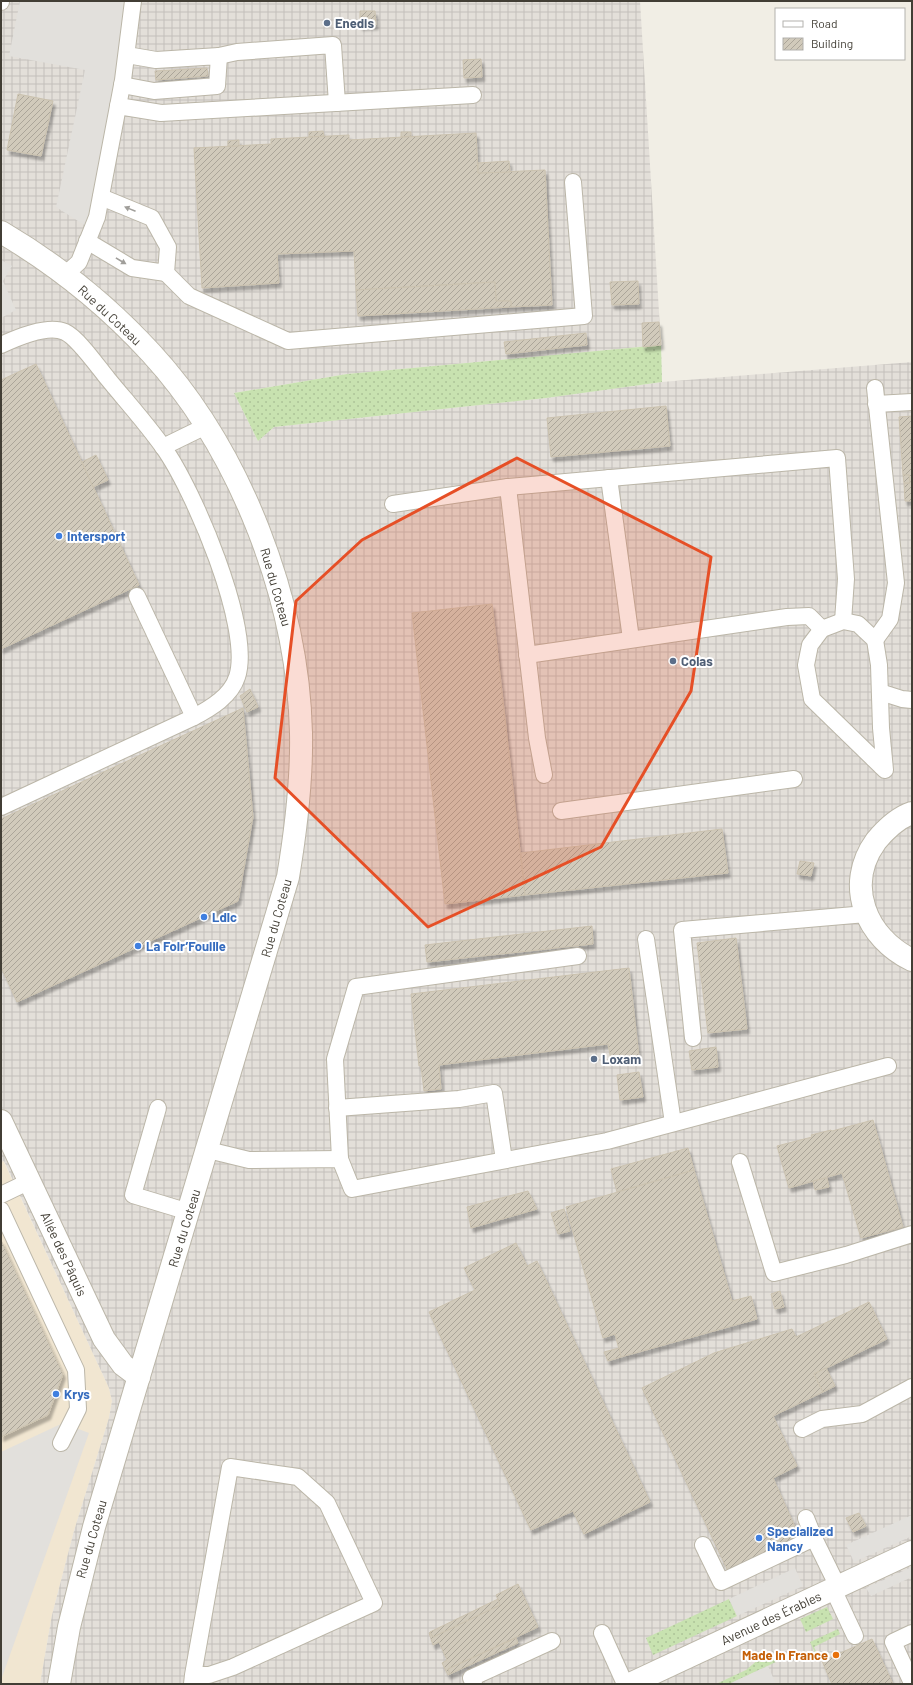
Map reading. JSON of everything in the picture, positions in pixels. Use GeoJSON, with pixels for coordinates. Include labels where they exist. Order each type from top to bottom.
{"type":"FeatureCollection","features":[{"type":"Feature","properties":{"kind":"street","name":"Rue du Coteau"},"geometry":{"type":"LineString","coordinates":[[1,232],[25,246],[66,274],[110,311],[152,354],[179,387],[206,426],[228,464],[267,551],[280,594],[293,653],[301,732],[299,799],[288,877],[79,1580],[68,1627],[59,1684]]}},
{"type":"Feature","properties":{"kind":"street"},"geometry":{"type":"LineString","coordinates":[[912,813],[895,822],[883,832],[865,862],[861,880],[862,897],[866,914],[875,930],[886,944],[899,954],[912,960]]}},
{"type":"Feature","properties":{"kind":"street","name":"Allée des Pâquis"},"geometry":{"type":"LineString","coordinates":[[1,1121],[104,1339],[123,1365],[139,1378]]}},
{"type":"Feature","properties":{"kind":"street","name":"Avenue des Érables"},"geometry":{"type":"LineString","coordinates":[[630,1684],[912,1552]]}},
{"type":"Feature","properties":{"kind":"lane"},"geometry":{"type":"LineString","coordinates":[[66,274],[79,262],[96,216],[101,196],[127,55],[133,1]]}},
{"type":"Feature","properties":{"kind":"lane"},"geometry":{"type":"LineString","coordinates":[[127,55],[156,60],[219,56],[237,52],[333,45],[337,103]]}},
{"type":"Feature","properties":{"kind":"lane"},"geometry":{"type":"LineString","coordinates":[[122,85],[154,91],[217,86],[219,56]]}},
{"type":"Feature","properties":{"kind":"lane"},"geometry":{"type":"LineString","coordinates":[[118,106],[161,113],[473,95]]}},
{"type":"Feature","properties":{"kind":"lane"},"geometry":{"type":"LineString","coordinates":[[87,241],[132,268],[166,273],[189,296],[288,341],[584,316],[573,182]]}},
{"type":"Feature","properties":{"kind":"lane"},"geometry":{"type":"LineString","coordinates":[[101,196],[152,218],[168,247],[166,273]]}},
{"type":"Feature","properties":{"kind":"lane"},"geometry":{"type":"LineString","coordinates":[[1,345],[35,332],[51,330],[65,332],[83,348],[163,447],[182,476],[201,516],[233,611],[240,644],[240,662],[237,677],[228,692],[212,707],[194,717],[1,807]]}},
{"type":"Feature","properties":{"kind":"lane"},"geometry":{"type":"LineString","coordinates":[[875,388],[896,583],[890,619],[875,640]]}},
{"type":"Feature","properties":{"kind":"lane"},"geometry":{"type":"LineString","coordinates":[[876,404],[912,402]]}},
{"type":"Feature","properties":{"kind":"lane"},"geometry":{"type":"LineString","coordinates":[[163,447],[206,426]]}},
{"type":"Feature","properties":{"kind":"lane"},"geometry":{"type":"LineString","coordinates":[[393,504],[508,487],[837,458],[846,579],[842,621]]}},
{"type":"Feature","properties":{"kind":"lane"},"geometry":{"type":"LineString","coordinates":[[609,478],[631,639]]}},
{"type":"Feature","properties":{"kind":"lane"},"geometry":{"type":"LineString","coordinates":[[508,487],[527,655],[544,775]]}},
{"type":"Feature","properties":{"kind":"lane"},"geometry":{"type":"LineString","coordinates":[[137,596],[194,717]]}},
{"type":"Feature","properties":{"kind":"lane"},"geometry":{"type":"LineString","coordinates":[[527,655],[787,617],[809,616],[822,629]]}},
{"type":"Feature","properties":{"kind":"lane"},"geometry":{"type":"LineString","coordinates":[[842,621],[858,624],[875,640],[879,665],[881,728],[885,770],[812,699],[806,665],[810,645],[822,629],[842,621]]}},
{"type":"Feature","properties":{"kind":"lane"},"geometry":{"type":"LineString","coordinates":[[880,692],[902,699],[912,700]]}},
{"type":"Feature","properties":{"kind":"lane"},"geometry":{"type":"LineString","coordinates":[[561,811],[794,779]]}},
{"type":"Feature","properties":{"kind":"lane"},"geometry":{"type":"LineString","coordinates":[[693,1038],[682,930],[866,914]]}},
{"type":"Feature","properties":{"kind":"lane"},"geometry":{"type":"LineString","coordinates":[[646,939],[673,1123]]}},
{"type":"Feature","properties":{"kind":"lane"},"geometry":{"type":"LineString","coordinates":[[578,956],[356,987],[335,1059],[340,1159],[352,1189],[607,1141],[888,1066]]}},
{"type":"Feature","properties":{"kind":"lane"},"geometry":{"type":"LineString","coordinates":[[337,1108],[459,1099],[494,1093],[504,1160]]}},
{"type":"Feature","properties":{"kind":"lane"},"geometry":{"type":"LineString","coordinates":[[158,1108],[133,1195],[189,1212]]}},
{"type":"Feature","properties":{"kind":"lane"},"geometry":{"type":"LineString","coordinates":[[208,1150],[249,1160],[340,1159]]}},
{"type":"Feature","properties":{"kind":"lane"},"geometry":{"type":"LineString","coordinates":[[740,1162],[774,1273],[846,1255],[912,1234]]}},
{"type":"Feature","properties":{"kind":"lane"},"geometry":{"type":"LineString","coordinates":[[1,1195],[30,1181]]}},
{"type":"Feature","properties":{"kind":"lane"},"geometry":{"type":"LineString","coordinates":[[1,1210],[76,1370],[78,1410],[61,1443]]}},
{"type":"Feature","properties":{"kind":"lane"},"geometry":{"type":"LineString","coordinates":[[802,1429],[822,1419],[862,1414],[912,1387]]}},
{"type":"Feature","properties":{"kind":"lane"},"geometry":{"type":"LineString","coordinates":[[230,1467],[298,1477],[327,1503],[374,1603],[233,1668],[192,1680],[230,1467]]}},
{"type":"Feature","properties":{"kind":"lane"},"geometry":{"type":"LineString","coordinates":[[806,1518],[855,1636]]}},
{"type":"Feature","properties":{"kind":"lane"},"geometry":{"type":"LineString","coordinates":[[703,1545],[721,1582],[814,1538]]}},
{"type":"Feature","properties":{"kind":"lane"},"geometry":{"type":"LineString","coordinates":[[602,1633],[625,1684]]}},
{"type":"Feature","properties":{"kind":"lane"},"geometry":{"type":"LineString","coordinates":[[912,1633],[893,1642],[912,1683]]}},
{"type":"Feature","properties":{"kind":"lane"},"geometry":{"type":"LineString","coordinates":[[474,1684],[471,1678],[552,1641]]}},
{"type":"Feature","properties":{"kind":"highlighted area"},"geometry":{"type":"Polygon","coordinates":[[[517,458],[711,557],[691,691],[601,847],[428,927],[275,778],[296,601],[362,540],[517,458]]]}},
{"type":"Feature","properties":{"kind":"shaded area"},"geometry":{"type":"Polygon","coordinates":[[[1,1],[640,1],[661,345],[347,374],[234,393],[258,441],[274,427],[546,398],[662,382],[912,362],[912,1684],[40,1684],[52,1615],[74,1531],[109,1418],[112,1401],[109,1388],[4,1161],[1,1162],[1,1]]]}},
{"type":"Feature","properties":{"kind":"shaded area"},"geometry":{"type":"Polygon","coordinates":[[[20,1],[133,1],[92,230],[56,207],[85,70],[9,56],[20,1]]]}},
{"type":"Feature","properties":{"kind":"shaded area"},"geometry":{"type":"Polygon","coordinates":[[[1,260],[12,266],[3,281],[16,310],[1,318],[1,260]]]}},
{"type":"Feature","properties":{"kind":"shaded area"},"geometry":{"type":"Polygon","coordinates":[[[3,1160],[109,1388],[112,1401],[109,1418],[74,1531],[52,1615],[40,1684],[1,1684],[1,1162],[3,1160]]]}},
{"type":"Feature","properties":{"kind":"shaded area"},"geometry":{"type":"Polygon","coordinates":[[[63,1423],[89,1433],[1,1680],[1,1452],[63,1423]]]}},
{"type":"Feature","properties":{"kind":"shaded area"},"geometry":{"type":"Polygon","coordinates":[[[912,1515],[912,1536],[854,1562],[846,1545],[912,1515]]]}},
{"type":"Feature","properties":{"kind":"shaded area"},"geometry":{"type":"Polygon","coordinates":[[[912,1567],[912,1577],[871,1596],[866,1588],[912,1567]]]}},
{"type":"Feature","properties":{"kind":"shaded area"},"geometry":{"type":"Polygon","coordinates":[[[795,1568],[803,1586],[737,1616],[729,1599],[795,1568]]]}},
{"type":"Feature","properties":{"kind":"shaded area"},"geometry":{"type":"Polygon","coordinates":[[[768,1666],[776,1684],[729,1684],[768,1666]]]}},
{"type":"Feature","properties":{"kind":"green space"},"geometry":{"type":"Polygon","coordinates":[[[661,345],[662,382],[546,398],[274,427],[258,441],[234,393],[347,374],[661,345]]]}},
{"type":"Feature","properties":{"kind":"green space"},"geometry":{"type":"Polygon","coordinates":[[[729,1599],[737,1616],[653,1655],[646,1638],[729,1599]]]}},
{"type":"Feature","properties":{"kind":"green space"},"geometry":{"type":"Polygon","coordinates":[[[827,1607],[833,1619],[806,1632],[800,1619],[827,1607]]]}},
{"type":"Feature","properties":{"kind":"green space"},"geometry":{"type":"Polygon","coordinates":[[[838,1629],[840,1634],[814,1647],[818,1655],[816,1655],[810,1642],[838,1629]]]}},
{"type":"Feature","properties":{"kind":"green space"},"geometry":{"type":"Polygon","coordinates":[[[771,1654],[776,1662],[729,1684],[716,1684],[746,1670],[759,1659],[771,1654]]]}},
{"type":"Feature","properties":{"kind":"building"},"geometry":{"type":"Polygon","coordinates":[[[360,11],[375,11],[376,25],[360,26],[360,11]]]}},
{"type":"Feature","properties":{"kind":"building"},"geometry":{"type":"Polygon","coordinates":[[[481,59],[482,77],[464,78],[463,60],[481,59]]]}},
{"type":"Feature","properties":{"kind":"building"},"geometry":{"type":"Polygon","coordinates":[[[207,68],[208,76],[156,80],[155,71],[207,68]]]}},
{"type":"Feature","properties":{"kind":"building"},"geometry":{"type":"Polygon","coordinates":[[[18,94],[53,101],[41,156],[7,150],[18,94]]]}},
{"type":"Feature","properties":{"kind":"building"},"geometry":{"type":"Polygon","coordinates":[[[323,131],[324,136],[309,137],[309,132],[323,131]]]}},
{"type":"Feature","properties":{"kind":"building"},"geometry":{"type":"Polygon","coordinates":[[[401,132],[411,132],[411,136],[401,137],[401,132]]]}},
{"type":"Feature","properties":{"kind":"building"},"geometry":{"type":"Polygon","coordinates":[[[476,133],[478,173],[545,170],[552,305],[511,307],[511,301],[496,301],[495,282],[356,290],[354,251],[277,254],[279,283],[202,288],[194,148],[271,144],[271,139],[349,135],[349,140],[476,133]]]}},
{"type":"Feature","properties":{"kind":"building"},"geometry":{"type":"Polygon","coordinates":[[[239,140],[239,146],[228,146],[228,141],[239,140]]]}},
{"type":"Feature","properties":{"kind":"building"},"geometry":{"type":"Polygon","coordinates":[[[509,161],[510,172],[478,173],[478,163],[509,161]]]}},
{"type":"Feature","properties":{"kind":"building"},"geometry":{"type":"Polygon","coordinates":[[[638,281],[639,304],[612,305],[610,282],[638,281]]]}},
{"type":"Feature","properties":{"kind":"building"},"geometry":{"type":"Polygon","coordinates":[[[495,282],[496,301],[511,301],[511,307],[358,316],[356,290],[495,282]]]}},
{"type":"Feature","properties":{"kind":"building"},"geometry":{"type":"Polygon","coordinates":[[[659,322],[661,345],[643,347],[642,323],[659,322]]]}},
{"type":"Feature","properties":{"kind":"building"},"geometry":{"type":"Polygon","coordinates":[[[586,333],[587,345],[506,354],[504,342],[586,333]]]}},
{"type":"Feature","properties":{"kind":"building","name":"Intersport"},"geometry":{"type":"Polygon","coordinates":[[[36,364],[139,585],[1,649],[1,380],[36,364]]]}},
{"type":"Feature","properties":{"kind":"building"},"geometry":{"type":"Polygon","coordinates":[[[666,406],[670,446],[551,457],[547,418],[666,406]]]}},
{"type":"Feature","properties":{"kind":"building"},"geometry":{"type":"Polygon","coordinates":[[[912,416],[912,501],[905,501],[904,483],[910,483],[909,475],[903,475],[899,417],[912,416]]]}},
{"type":"Feature","properties":{"kind":"building"},"geometry":{"type":"Polygon","coordinates":[[[96,455],[108,480],[93,487],[82,462],[96,455]]]}},
{"type":"Feature","properties":{"kind":"building"},"geometry":{"type":"Polygon","coordinates":[[[903,475],[909,475],[910,483],[904,483],[903,475]]]}},
{"type":"Feature","properties":{"kind":"building"},"geometry":{"type":"Polygon","coordinates":[[[492,604],[525,895],[445,904],[412,613],[492,604]]]}},
{"type":"Feature","properties":{"kind":"building"},"geometry":{"type":"Polygon","coordinates":[[[250,689],[258,707],[247,712],[240,696],[250,689]]]}},
{"type":"Feature","properties":{"kind":"building"},"geometry":{"type":"Polygon","coordinates":[[[243,708],[253,817],[238,901],[17,1002],[1,967],[1,819],[243,708]]]}},
{"type":"Feature","properties":{"kind":"building"},"geometry":{"type":"Polygon","coordinates":[[[722,829],[728,873],[525,895],[521,853],[722,829]]]}},
{"type":"Feature","properties":{"kind":"building"},"geometry":{"type":"Polygon","coordinates":[[[800,861],[814,863],[811,876],[797,874],[800,861]]]}},
{"type":"Feature","properties":{"kind":"building"},"geometry":{"type":"Polygon","coordinates":[[[592,926],[593,944],[427,962],[425,945],[592,926]]]}},
{"type":"Feature","properties":{"kind":"building"},"geometry":{"type":"Polygon","coordinates":[[[736,938],[747,1029],[708,1033],[697,943],[736,938]]]}},
{"type":"Feature","properties":{"kind":"building"},"geometry":{"type":"Polygon","coordinates":[[[629,968],[639,1057],[611,1060],[608,1044],[439,1065],[441,1089],[424,1091],[421,1066],[419,1066],[411,994],[629,968]]]}},
{"type":"Feature","properties":{"kind":"building"},"geometry":{"type":"Polygon","coordinates":[[[716,1047],[718,1067],[692,1070],[689,1051],[716,1047]]]}},
{"type":"Feature","properties":{"kind":"building"},"geometry":{"type":"Polygon","coordinates":[[[639,1072],[643,1097],[620,1100],[617,1075],[639,1072]]]}},
{"type":"Feature","properties":{"kind":"building"},"geometry":{"type":"Polygon","coordinates":[[[873,1120],[903,1227],[861,1238],[842,1173],[789,1188],[777,1146],[812,1137],[811,1135],[873,1120]]]}},
{"type":"Feature","properties":{"kind":"building"},"geometry":{"type":"Polygon","coordinates":[[[688,1148],[694,1170],[617,1192],[611,1169],[688,1148]]]}},
{"type":"Feature","properties":{"kind":"building"},"geometry":{"type":"Polygon","coordinates":[[[694,1170],[732,1301],[751,1296],[757,1319],[621,1357],[615,1334],[603,1338],[566,1207],[694,1170]]]}},
{"type":"Feature","properties":{"kind":"building"},"geometry":{"type":"Polygon","coordinates":[[[827,1178],[829,1187],[815,1190],[813,1181],[827,1178]]]}},
{"type":"Feature","properties":{"kind":"building"},"geometry":{"type":"Polygon","coordinates":[[[528,1191],[537,1209],[471,1228],[467,1207],[528,1191]]]}},
{"type":"Feature","properties":{"kind":"building"},"geometry":{"type":"Polygon","coordinates":[[[564,1209],[570,1231],[558,1234],[551,1213],[564,1209]]]}},
{"type":"Feature","properties":{"kind":"building"},"geometry":{"type":"Polygon","coordinates":[[[1,1240],[63,1374],[48,1415],[1,1437],[1,1240]]]}},
{"type":"Feature","properties":{"kind":"building"},"geometry":{"type":"Polygon","coordinates":[[[516,1243],[527,1266],[537,1261],[650,1502],[584,1534],[573,1511],[531,1530],[429,1312],[475,1290],[464,1268],[516,1243]]]}},
{"type":"Feature","properties":{"kind":"building"},"geometry":{"type":"Polygon","coordinates":[[[780,1291],[784,1307],[775,1309],[771,1294],[780,1291]]]}},
{"type":"Feature","properties":{"kind":"building"},"geometry":{"type":"Polygon","coordinates":[[[869,1302],[887,1339],[814,1374],[823,1392],[773,1416],[797,1466],[773,1478],[800,1538],[728,1571],[642,1388],[714,1353],[792,1329],[796,1337],[869,1302]]]}},
{"type":"Feature","properties":{"kind":"building"},"geometry":{"type":"Polygon","coordinates":[[[619,1348],[621,1357],[608,1361],[604,1352],[619,1348]]]}},
{"type":"Feature","properties":{"kind":"building"},"geometry":{"type":"Polygon","coordinates":[[[826,1368],[835,1386],[823,1392],[814,1374],[826,1368]]]}},
{"type":"Feature","properties":{"kind":"building"},"geometry":{"type":"Polygon","coordinates":[[[859,1513],[866,1526],[853,1532],[846,1518],[859,1513]]]}},
{"type":"Feature","properties":{"kind":"building"},"geometry":{"type":"Polygon","coordinates":[[[518,1584],[538,1627],[448,1669],[450,1674],[448,1675],[442,1663],[447,1660],[439,1642],[433,1645],[429,1633],[430,1632],[433,1637],[500,1605],[496,1595],[518,1584]]]}},
{"type":"Feature","properties":{"kind":"building"},"geometry":{"type":"Polygon","coordinates":[[[498,1599],[500,1605],[433,1637],[430,1632],[498,1599]]]}},
{"type":"Feature","properties":{"kind":"building"},"geometry":{"type":"Polygon","coordinates":[[[516,1638],[518,1643],[450,1674],[448,1669],[516,1638]]]}},
{"type":"Feature","properties":{"kind":"building"},"geometry":{"type":"Polygon","coordinates":[[[872,1639],[893,1684],[832,1684],[822,1661],[872,1639]]]}},
{"type":"Feature","properties":{"kind":"place","name":"Enedis"},"geometry":{"type":"Point","coordinates":[327,23]}},
{"type":"Feature","properties":{"kind":"place","name":"Intersport"},"geometry":{"type":"Point","coordinates":[59,536]}},
{"type":"Feature","properties":{"kind":"place","name":"Colas"},"geometry":{"type":"Point","coordinates":[673,661]}},
{"type":"Feature","properties":{"kind":"place","name":"Ldlc"},"geometry":{"type":"Point","coordinates":[204,917]}},
{"type":"Feature","properties":{"kind":"place","name":"La Foir’Fouille"},"geometry":{"type":"Point","coordinates":[138,946]}},
{"type":"Feature","properties":{"kind":"place","name":"Loxam"},"geometry":{"type":"Point","coordinates":[594,1059]}},
{"type":"Feature","properties":{"kind":"place","name":"Krys"},"geometry":{"type":"Point","coordinates":[56,1394]}},
{"type":"Feature","properties":{"kind":"place","name":"Specialized Nancy"},"geometry":{"type":"Point","coordinates":[759,1538]}},
{"type":"Feature","properties":{"kind":"place","name":"Made in France"},"geometry":{"type":"Point","coordinates":[836,1655]}}]}
